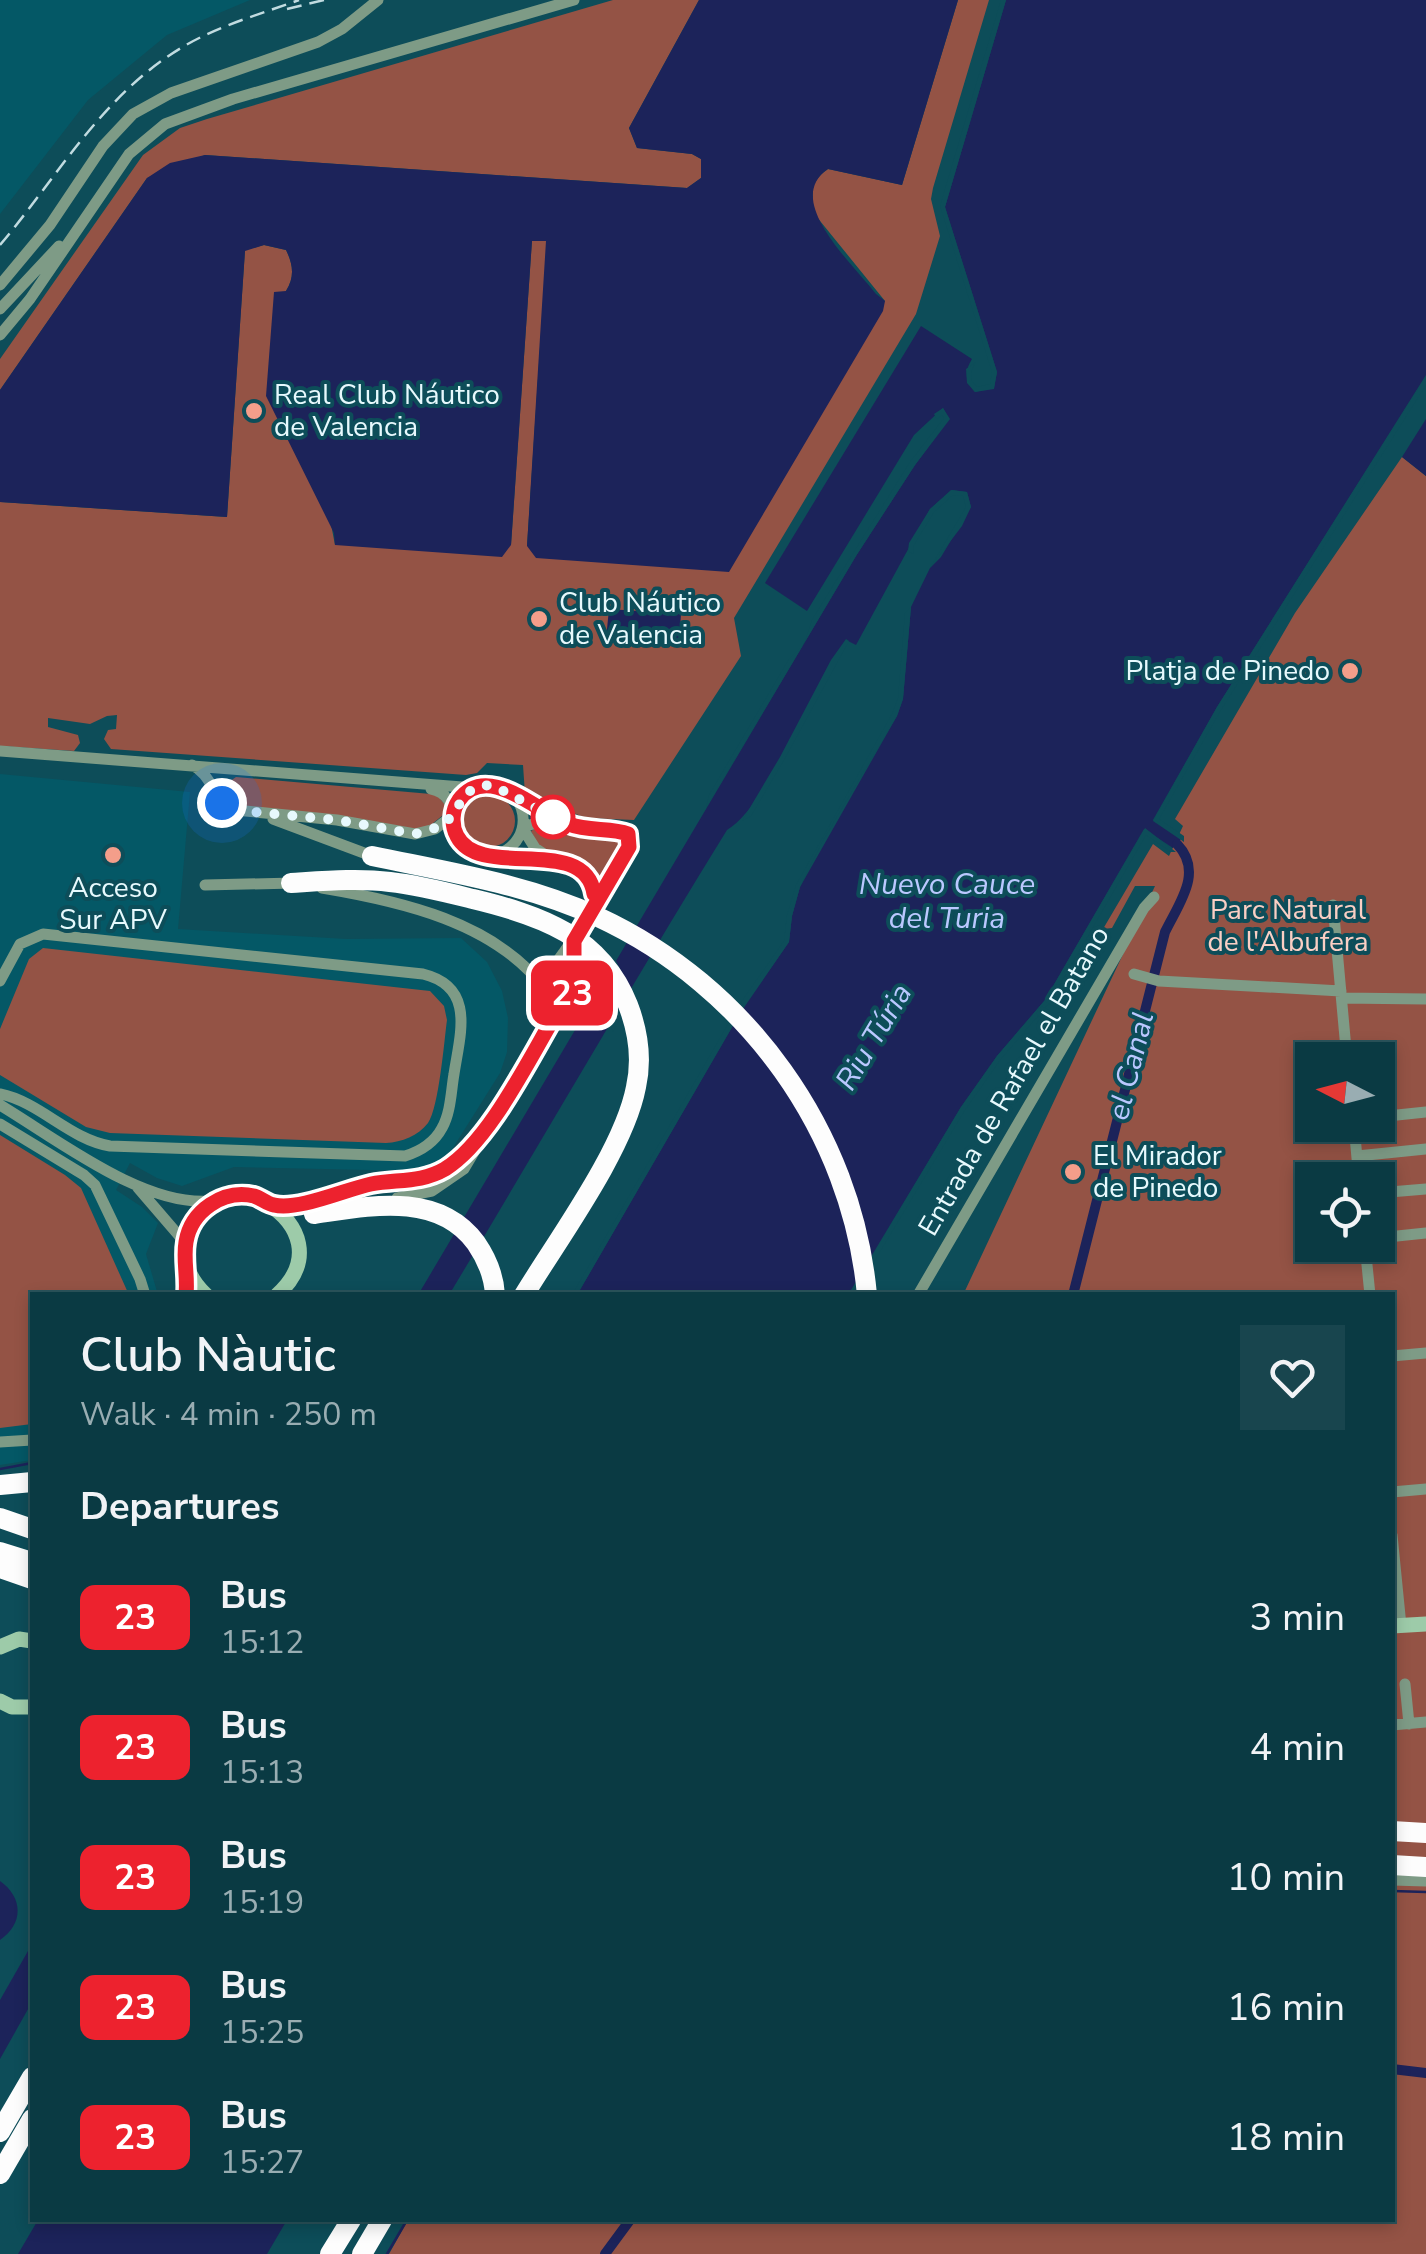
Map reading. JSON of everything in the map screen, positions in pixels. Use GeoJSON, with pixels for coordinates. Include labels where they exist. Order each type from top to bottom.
{"type":"FeatureCollection","features":[{"type":"Feature","properties":{"kind":"highway"},"geometry":{"type":"LineString","coordinates":[[372,856],[465,875],[590,911],[666,956],[706,986],[765,1046],[814,1119],[848,1200],[867,1292]]}},
{"type":"Feature","properties":{"kind":"highway"},"geometry":{"type":"LineString","coordinates":[[291,882],[392,882],[527,913],[575,938],[607,966],[633,1016],[639,1068],[632,1105],[610,1153],[526,1292]]}},
{"type":"Feature","properties":{"kind":"highway"},"geometry":{"type":"LineString","coordinates":[[314,1214],[411,1206],[451,1220],[470,1236],[486,1261],[493,1292]]}},
{"type":"Feature","properties":{"kind":"highway"},"geometry":{"type":"LineString","coordinates":[[0,1485],[30,1482]]}},
{"type":"Feature","properties":{"kind":"highway"},"geometry":{"type":"LineString","coordinates":[[0,1518],[30,1528]]}},
{"type":"Feature","properties":{"kind":"highway"},"geometry":{"type":"LineString","coordinates":[[0,1552],[30,1561]]}},
{"type":"Feature","properties":{"kind":"highway"},"geometry":{"type":"LineString","coordinates":[[0,1568],[30,1578]]}},
{"type":"Feature","properties":{"kind":"highway"},"geometry":{"type":"LineString","coordinates":[[1395,1831],[1426,1833]]}},
{"type":"Feature","properties":{"kind":"highway"},"geometry":{"type":"LineString","coordinates":[[1395,1864],[1426,1867]]}},
{"type":"Feature","properties":{"kind":"highway"},"geometry":{"type":"LineString","coordinates":[[0,2132],[30,2080]]}},
{"type":"Feature","properties":{"kind":"highway"},"geometry":{"type":"LineString","coordinates":[[0,2174],[30,2122]]}},
{"type":"Feature","properties":{"kind":"highway"},"geometry":{"type":"LineString","coordinates":[[330,2254],[350,2222]]}},
{"type":"Feature","properties":{"kind":"highway"},"geometry":{"type":"LineString","coordinates":[[362,2254],[381,2222]]}},
{"type":"Feature","properties":{"kind":"street"},"geometry":{"type":"LineString","coordinates":[[0,285],[50,225],[103,146],[133,114],[171,93],[318,42],[378,0]]}},
{"type":"Feature","properties":{"kind":"street"},"geometry":{"type":"LineString","coordinates":[[0,335],[30,299],[129,154],[150,133],[179,118],[254,92],[574,0]]}},
{"type":"Feature","properties":{"kind":"street"},"geometry":{"type":"LineString","coordinates":[[0,309],[76,229]]}},
{"type":"Feature","properties":{"kind":"street"},"geometry":{"type":"LineString","coordinates":[[0,751],[238,768],[438,790],[446,796],[462,845],[478,854],[573,866],[587,876],[593,888],[590,911]]}},
{"type":"Feature","properties":{"kind":"street"},"geometry":{"type":"LineString","coordinates":[[190,764],[208,776],[230,808],[288,824],[372,856]]}},
{"type":"Feature","properties":{"kind":"street"},"geometry":{"type":"LineString","coordinates":[[217,793],[222,776],[238,768]]}},
{"type":"Feature","properties":{"kind":"street"},"geometry":{"type":"LineString","coordinates":[[394,784],[494,786],[566,824]]}},
{"type":"Feature","properties":{"kind":"street"},"geometry":{"type":"LineString","coordinates":[[244,811],[337,820],[415,834],[435,829],[453,814],[460,798],[474,788]]}},
{"type":"Feature","properties":{"kind":"street"},"geometry":{"type":"LineString","coordinates":[[513,794],[522,807],[523,828],[535,848],[557,862]]}},
{"type":"Feature","properties":{"kind":"street"},"geometry":{"type":"LineString","coordinates":[[495,856],[510,849],[523,828],[545,820],[624,832],[630,837],[629,847],[575,938],[546,976],[542,1036]]}},
{"type":"Feature","properties":{"kind":"street"},"geometry":{"type":"LineString","coordinates":[[205,884],[291,882],[383,898],[442,918],[507,954],[531,972],[547,992],[566,998]]}},
{"type":"Feature","properties":{"kind":"street","name":"Entrada de Rafael el Batano"},"geometry":{"type":"LineString","coordinates":[[918,1292],[1154,897]]}},
{"type":"Feature","properties":{"kind":"street"},"geometry":{"type":"LineString","coordinates":[[1333,905],[1346,1042]]}},
{"type":"Feature","properties":{"kind":"street"},"geometry":{"type":"LineString","coordinates":[[0,982],[20,944],[43,934],[423,974],[450,987],[462,1015],[444,1126],[422,1150],[405,1156],[110,1146],[91,1142],[18,1098],[0,1094]]}},
{"type":"Feature","properties":{"kind":"street"},"geometry":{"type":"LineString","coordinates":[[293,1292],[303,1229],[314,1214],[334,1205],[413,1196],[441,1187],[464,1169],[576,985],[575,938]]}},
{"type":"Feature","properties":{"kind":"street"},"geometry":{"type":"LineString","coordinates":[[551,969],[560,967],[573,973]]}},
{"type":"Feature","properties":{"kind":"street"},"geometry":{"type":"LineString","coordinates":[[1137,976],[1159,981],[1426,999]]}},
{"type":"Feature","properties":{"kind":"street"},"geometry":{"type":"LineString","coordinates":[[0,1105],[138,1188],[183,1200],[254,1196],[274,1206],[288,1220],[298,1249]]}},
{"type":"Feature","properties":{"kind":"street"},"geometry":{"type":"LineString","coordinates":[[1395,1115],[1426,1112]]}},
{"type":"Feature","properties":{"kind":"street"},"geometry":{"type":"LineString","coordinates":[[0,1124],[95,1185],[144,1292]]}},
{"type":"Feature","properties":{"kind":"street"},"geometry":{"type":"LineString","coordinates":[[274,1206],[378,1183],[426,1178],[457,1160],[490,1124]]}},
{"type":"Feature","properties":{"kind":"street"},"geometry":{"type":"LineString","coordinates":[[1355,1142],[1357,1162]]}},
{"type":"Feature","properties":{"kind":"street"},"geometry":{"type":"LineString","coordinates":[[1356,1156],[1426,1150]]}},
{"type":"Feature","properties":{"kind":"street"},"geometry":{"type":"LineString","coordinates":[[138,1188],[180,1238],[194,1283],[203,1292]]}},
{"type":"Feature","properties":{"kind":"street"},"geometry":{"type":"LineString","coordinates":[[1395,1191],[1426,1188]]}},
{"type":"Feature","properties":{"kind":"street"},"geometry":{"type":"LineString","coordinates":[[186,1292],[185,1258],[193,1222],[209,1204],[220,1199]]}},
{"type":"Feature","properties":{"kind":"street"},"geometry":{"type":"LineString","coordinates":[[1395,1236],[1426,1233]]}},
{"type":"Feature","properties":{"kind":"street"},"geometry":{"type":"LineString","coordinates":[[1367,1262],[1370,1292]]}},
{"type":"Feature","properties":{"kind":"street"},"geometry":{"type":"LineString","coordinates":[[279,1292],[294,1272]]}},
{"type":"Feature","properties":{"kind":"street"},"geometry":{"type":"LineString","coordinates":[[1395,1356],[1426,1354]]}},
{"type":"Feature","properties":{"kind":"street"},"geometry":{"type":"LineString","coordinates":[[0,1442],[30,1440]]}},
{"type":"Feature","properties":{"kind":"street"},"geometry":{"type":"LineString","coordinates":[[1395,1492],[1426,1489]]}},
{"type":"Feature","properties":{"kind":"street"},"geometry":{"type":"LineString","coordinates":[[1395,1590],[1397,1626],[1426,1624]]}},
{"type":"Feature","properties":{"kind":"street"},"geometry":{"type":"LineString","coordinates":[[0,1647],[11,1640],[30,1640]]}},
{"type":"Feature","properties":{"kind":"street"},"geometry":{"type":"LineString","coordinates":[[1405,1684],[1410,1724]]}},
{"type":"Feature","properties":{"kind":"street"},"geometry":{"type":"LineString","coordinates":[[0,1701],[27,1708]]}},
{"type":"Feature","properties":{"kind":"street"},"geometry":{"type":"LineString","coordinates":[[0,1714],[27,1708]]}},
{"type":"Feature","properties":{"kind":"street"},"geometry":{"type":"LineString","coordinates":[[1395,1725],[1426,1722]]}},
{"type":"Feature","properties":{"kind":"street"},"geometry":{"type":"LineString","coordinates":[[1395,1880],[1426,1881]]}},
{"type":"Feature","properties":{"kind":"shaded area"},"geometry":{"type":"Polygon","coordinates":[[[0,0],[250,0],[167,35],[88,100],[0,214],[0,0]]]}},
{"type":"Feature","properties":{"kind":"shaded area"},"geometry":{"type":"Polygon","coordinates":[[[0,774],[190,792],[178,929],[346,939],[461,938],[487,962],[502,991],[508,1018],[507,1052],[500,1073],[451,1151],[417,1171],[234,1167],[182,1186],[130,1163],[116,1190],[158,1223],[146,1254],[157,1292],[30,1292],[30,1460],[0,1465],[0,774]]]}},
{"type":"Feature","properties":{"kind":"green space"},"geometry":{"type":"Polygon","coordinates":[[[613,0],[699,0],[629,128],[637,148],[692,154],[701,159],[701,178],[687,188],[205,155],[147,178],[0,390],[0,359],[143,155],[180,128],[613,0]]]}},
{"type":"Feature","properties":{"kind":"green space","name":"Real Club Náutico de Valencia"},"geometry":{"type":"Polygon","coordinates":[[[958,0],[989,0],[933,188],[931,199],[940,236],[916,314],[734,618],[741,656],[634,820],[586,818],[525,794],[523,765],[487,763],[477,773],[466,775],[111,749],[104,739],[108,730],[116,729],[117,715],[90,724],[48,718],[48,727],[78,735],[80,743],[74,751],[0,746],[0,502],[227,517],[245,250],[264,245],[286,250],[290,260],[292,276],[286,291],[335,545],[511,545],[532,240],[547,241],[527,546],[885,301],[812,211],[813,188],[828,169],[902,185],[958,0]]]}},
{"type":"Feature","properties":{"kind":"green space","name":"Parc Natural de l'Albufera"},"geometry":{"type":"Polygon","coordinates":[[[1402,457],[1426,476],[1426,2254],[389,2254],[407,2222],[1395,2222],[1395,1292],[964,1292],[1155,886],[1135,886],[1112,928],[1103,929],[1153,844],[1169,856],[1183,826],[1175,819],[1295,613],[1402,457]]]}},
{"type":"Feature","properties":{"kind":"green space"},"geometry":{"type":"Polygon","coordinates":[[[236,777],[431,794],[438,796],[447,812],[427,828],[416,830],[230,804],[223,795],[223,786],[236,777]]]}},
{"type":"Feature","properties":{"kind":"green space"},"geometry":{"type":"Polygon","coordinates":[[[489,795],[507,803],[515,821],[507,839],[489,847],[471,839],[463,821],[471,803],[489,795]]]}},
{"type":"Feature","properties":{"kind":"green space"},"geometry":{"type":"Polygon","coordinates":[[[556,827],[625,844],[600,884],[588,868],[539,847],[531,831],[556,827]]]}},
{"type":"Feature","properties":{"kind":"green space"},"geometry":{"type":"Polygon","coordinates":[[[43,948],[430,991],[444,1006],[447,1020],[432,1115],[415,1135],[386,1143],[110,1133],[86,1127],[0,1075],[0,1029],[29,959],[43,948]]]}},
{"type":"Feature","properties":{"kind":"green space"},"geometry":{"type":"Polygon","coordinates":[[[0,1135],[81,1188],[128,1292],[30,1292],[30,1424],[0,1428],[0,1135]]]}},
{"type":"Feature","properties":{"kind":"water"},"geometry":{"type":"Polygon","coordinates":[[[699,0],[958,0],[902,185],[828,169],[816,182],[813,197],[826,232],[885,301],[883,311],[729,572],[536,558],[527,546],[546,241],[532,241],[511,545],[502,557],[335,545],[334,533],[266,396],[274,292],[286,291],[292,270],[286,250],[264,245],[245,251],[227,517],[0,502],[0,390],[147,178],[170,163],[205,155],[687,188],[701,178],[701,159],[692,154],[637,148],[629,128],[699,0]]]}},
{"type":"Feature","properties":{"kind":"water"},"geometry":{"type":"Polygon","coordinates":[[[1006,0],[1426,0],[1426,375],[1217,707],[1153,820],[1181,839],[1173,848],[1144,829],[1045,1000],[997,1056],[961,1107],[850,1292],[579,1292],[743,1008],[789,942],[800,887],[897,716],[903,699],[911,607],[930,568],[971,507],[967,492],[952,490],[930,509],[856,645],[846,640],[833,660],[775,770],[743,816],[727,830],[451,1292],[420,1292],[856,556],[949,419],[943,408],[914,435],[807,611],[765,583],[921,326],[972,359],[967,376],[975,392],[994,388],[997,372],[945,207],[1006,0]]]}},
{"type":"Feature","properties":{"kind":"water"},"geometry":{"type":"Polygon","coordinates":[[[1426,419],[1426,476],[1402,457],[1426,419]]]}},
{"type":"Feature","properties":{"kind":"water"},"geometry":{"type":"Polygon","coordinates":[[[609,609],[681,614],[679,645],[606,639],[609,609]]]}},
{"type":"Feature","properties":{"kind":"water"},"geometry":{"type":"Polygon","coordinates":[[[0,1881],[13,1895],[18,1910],[13,1926],[0,1940],[0,1881]]]}},
{"type":"Feature","properties":{"kind":"water"},"geometry":{"type":"Polygon","coordinates":[[[30,1948],[30,2006],[0,2059],[0,2000],[30,1948]]]}},
{"type":"Feature","properties":{"kind":"water"},"geometry":{"type":"Polygon","coordinates":[[[37,2222],[286,2222],[267,2254],[18,2254],[37,2222]]]}},
{"type":"Feature","properties":{"kind":"pier"},"geometry":{"type":"Polygon","coordinates":[[[1001,0],[1006,0],[945,207],[997,372],[994,389],[975,392],[967,383],[966,369],[976,362],[971,371],[977,387],[990,384],[992,372],[940,206],[1001,0]]]}},
{"type":"Feature","properties":{"kind":"pier"},"geometry":{"type":"Polygon","coordinates":[[[1426,376],[1426,385],[1221,710],[1159,819],[1184,836],[1184,842],[1153,821],[1217,707],[1426,376]]]}},
{"type":"Feature","properties":{"kind":"pier"},"geometry":{"type":"Polygon","coordinates":[[[943,408],[950,419],[915,465],[804,643],[812,620],[842,571],[910,462],[944,418],[942,415],[937,419],[934,414],[943,408]]]}},
{"type":"Feature","properties":{"kind":"pier"},"geometry":{"type":"Polygon","coordinates":[[[951,490],[967,492],[971,507],[962,526],[930,568],[966,507],[963,496],[953,495],[934,512],[914,545],[913,554],[908,551],[909,543],[930,509],[951,490]]]}},
{"type":"Feature","properties":{"kind":"pier"},"geometry":{"type":"Polygon","coordinates":[[[911,607],[903,699],[897,716],[822,842],[800,887],[789,942],[743,1009],[792,1069],[827,1127],[852,1185],[871,1258],[961,1107],[997,1056],[1045,1000],[1145,828],[1176,852],[1146,835],[1050,1002],[1001,1059],[965,1110],[856,1292],[850,1292],[858,1280],[855,1261],[830,1171],[782,1080],[734,1024],[579,1292],[574,1292],[739,1005],[784,941],[796,885],[898,698],[905,613],[911,607]]]}},
{"type":"Feature","properties":{"kind":"pier"},"geometry":{"type":"Polygon","coordinates":[[[846,639],[849,641],[784,760],[751,816],[742,821],[831,660],[846,639]]]}},
{"type":"Feature","properties":{"kind":"pier"},"geometry":{"type":"Polygon","coordinates":[[[803,645],[706,808],[709,795],[789,659],[803,645]]]}},
{"type":"Feature","properties":{"kind":"pier"},"geometry":{"type":"Polygon","coordinates":[[[614,957],[633,994],[613,1032],[605,1012],[590,998],[596,988],[615,1002],[602,977],[614,957]]]}},
{"type":"Feature","properties":{"kind":"waterway","name":"el Canal"},"geometry":{"type":"LineString","coordinates":[[1074,1292],[1165,932],[1189,877],[1185,855],[1177,844]]}},
{"type":"Feature","properties":{"kind":"waterway"},"geometry":{"type":"LineString","coordinates":[[0,1469],[30,1463]]}},
{"type":"Feature","properties":{"kind":"waterway"},"geometry":{"type":"LineString","coordinates":[[1395,1891],[1426,1892]]}},
{"type":"Feature","properties":{"kind":"waterway"},"geometry":{"type":"LineString","coordinates":[[1395,2069],[1426,2073]]}},
{"type":"Feature","properties":{"kind":"waterway"},"geometry":{"type":"LineString","coordinates":[[387,2254],[406,2222]]}},
{"type":"Feature","properties":{"kind":"waterway"},"geometry":{"type":"LineString","coordinates":[[605,2254],[629,2222]]}},
{"type":"Feature","properties":{"kind":"railway"},"geometry":{"type":"LineString","coordinates":[[0,245],[84,136],[157,64],[213,32],[299,0]]}},
{"type":"Feature","properties":{"kind":"railway"},"geometry":{"type":"LineString","coordinates":[[287,9],[324,0]]}},
{"type":"Feature","properties":{"kind":"bus line","name":"23"},"geometry":{"type":"LineString","coordinates":[[186,1292],[188,1232],[209,1204],[242,1195],[274,1206],[292,1204],[378,1183],[426,1178],[457,1160],[490,1124],[574,990],[574,941],[629,847],[628,834],[566,824],[494,786],[482,785],[460,798],[453,815],[454,829],[462,845],[486,856],[573,866],[587,876],[594,894]]}},
{"type":"Feature","properties":{"kind":"place","name":"Real Club Náutico de Valencia"},"geometry":{"type":"Point","coordinates":[254,411]}},
{"type":"Feature","properties":{"kind":"place","name":"Club Náutico de Valencia"},"geometry":{"type":"Point","coordinates":[539,619]}},
{"type":"Feature","properties":{"kind":"place","name":"Platja de Pinedo"},"geometry":{"type":"Point","coordinates":[1350,671]}},
{"type":"Feature","properties":{"kind":"place","name":"Acceso Sur APV"},"geometry":{"type":"Point","coordinates":[113,855]}},
{"type":"Feature","properties":{"kind":"place","name":"El Mirador de Pinedo"},"geometry":{"type":"Point","coordinates":[1073,1172]}},
{"type":"Feature","properties":{"kind":"route"},"geometry":{"type":"LineString","coordinates":[[222,803],[244,811],[337,820],[415,834],[442,826],[453,815],[460,798],[482,785],[504,789],[553,817]]}},
{"type":"Feature","properties":{"kind":"water label","name":"Nuevo Cauce del Turia"},"geometry":{"type":"Point","coordinates":[947,901]}},
{"type":"Feature","properties":{"kind":"water label","name":"Riu Túria"},"geometry":{"type":"Point","coordinates":[874,1037]}}]}
